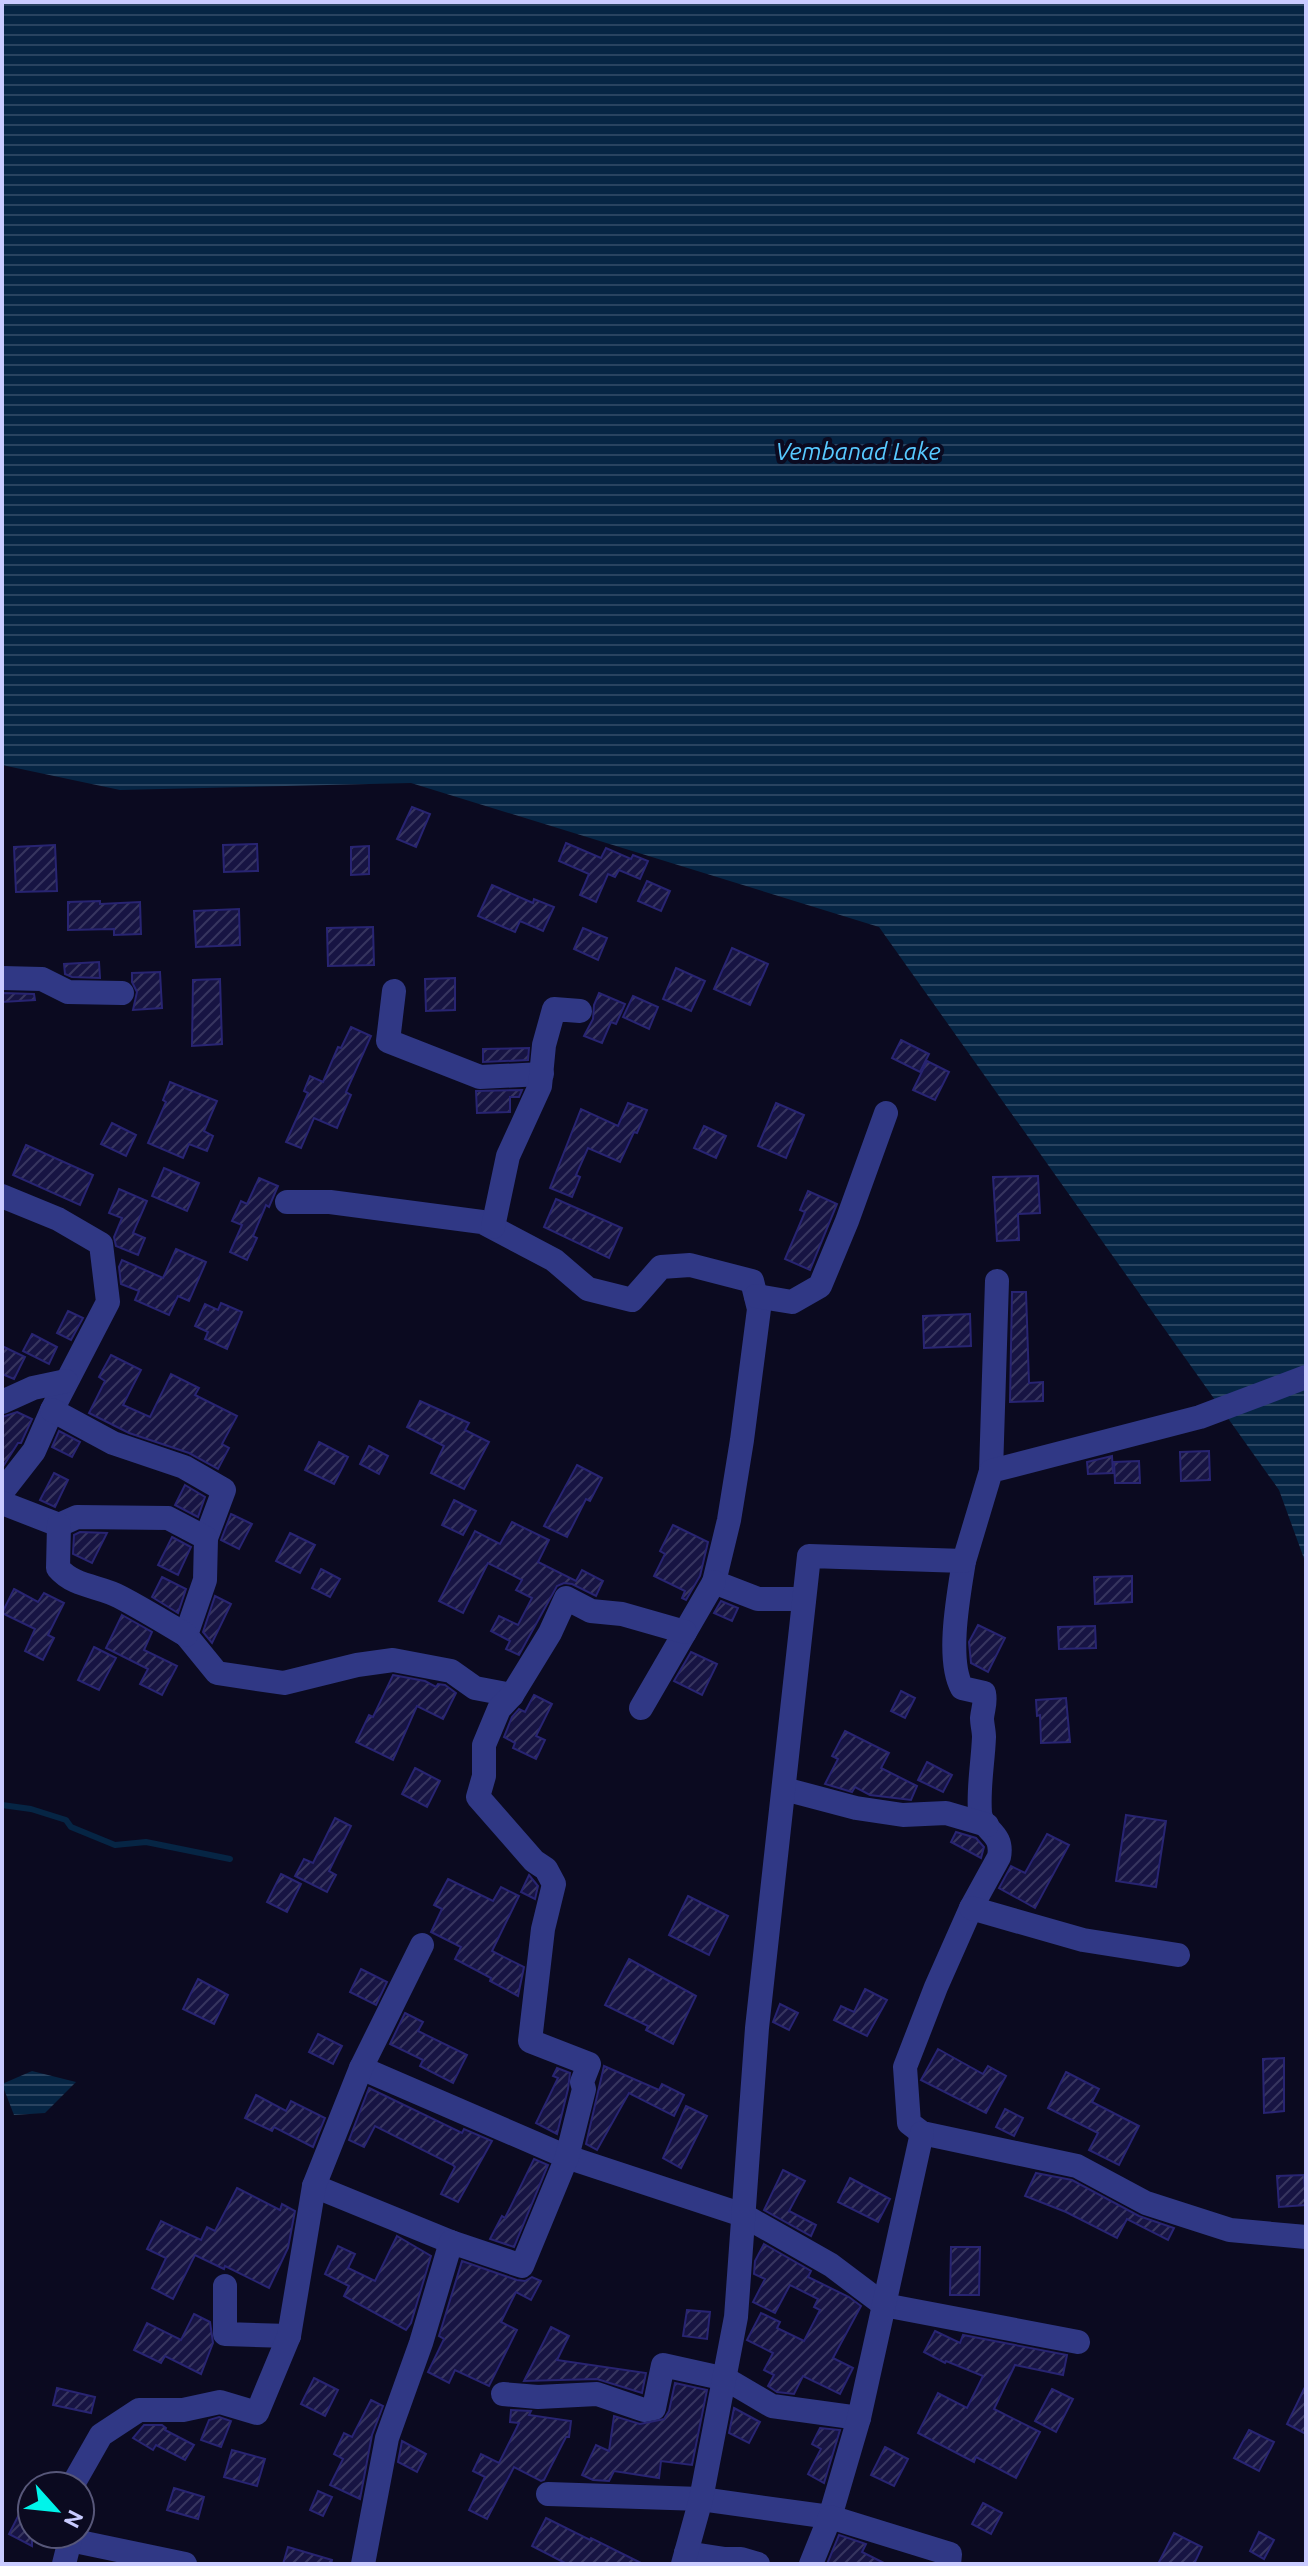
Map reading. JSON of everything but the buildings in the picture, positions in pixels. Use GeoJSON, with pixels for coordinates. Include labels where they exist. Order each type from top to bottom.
{"type":"FeatureCollection","features":[{"type":"Feature","properties":{"kind":"street"},"geometry":{"type":"LineString","coordinates":[[2,978],[42,979],[68,992],[122,993]]}},
{"type":"Feature","properties":{"kind":"street"},"geometry":{"type":"LineString","coordinates":[[394,991],[388,1041],[480,1077],[542,1074]]}},
{"type":"Feature","properties":{"kind":"street"},"geometry":{"type":"LineString","coordinates":[[493,1227],[508,1156],[540,1086],[544,1045],[554,1009],[580,1011]]}},
{"type":"Feature","properties":{"kind":"street"},"geometry":{"type":"LineString","coordinates":[[756,1296],[792,1302],[820,1286],[886,1113]]}},
{"type":"Feature","properties":{"kind":"street"},"geometry":{"type":"LineString","coordinates":[[2,1196],[58,1219],[101,1244],[108,1302],[66,1381],[34,1451],[2,1492]]}},
{"type":"Feature","properties":{"kind":"street"},"geometry":{"type":"LineString","coordinates":[[287,1202],[330,1202],[482,1222],[554,1260],[588,1289],[632,1300],[661,1267],[690,1265],[752,1281],[759,1309],[729,1520],[714,1582],[641,1708]]}},
{"type":"Feature","properties":{"kind":"street"},"geometry":{"type":"LineString","coordinates":[[997,1281],[991,1471],[964,1561],[956,1612],[956,1666],[962,1688],[984,1693],[986,1704],[982,1718],[984,1734],[979,1784],[982,1819],[997,1836],[1001,1848],[936,1987],[905,2067],[909,2123],[922,2133],[1077,2166],[1146,2203],[1230,2230],[1306,2237]]}},
{"type":"Feature","properties":{"kind":"street"},"geometry":{"type":"LineString","coordinates":[[991,1471],[1200,1417],[1306,1377]]}},
{"type":"Feature","properties":{"kind":"street"},"geometry":{"type":"LineString","coordinates":[[2,1402],[33,1388],[66,1381]]}},
{"type":"Feature","properties":{"kind":"street"},"geometry":{"type":"LineString","coordinates":[[52,1410],[113,1443],[184,1467],[224,1490],[206,1538],[205,1580],[186,1635]]}},
{"type":"Feature","properties":{"kind":"street"},"geometry":{"type":"LineString","coordinates":[[2,1503],[59,1525],[77,1517],[168,1518],[206,1538]]}},
{"type":"Feature","properties":{"kind":"street"},"geometry":{"type":"LineString","coordinates":[[59,1525],[58,1568],[64,1575],[72,1581],[118,1596],[186,1635],[217,1673],[284,1683],[357,1665],[393,1660],[451,1671],[475,1688],[512,1695]]}},
{"type":"Feature","properties":{"kind":"street"},"geometry":{"type":"LineString","coordinates":[[758,2564],[741,2559],[685,2558],[701,2499],[736,2317],[757,2028],[809,1556],[964,1561]]}},
{"type":"Feature","properties":{"kind":"street"},"geometry":{"type":"LineString","coordinates":[[714,1582],[758,1599],[804,1599]]}},
{"type":"Feature","properties":{"kind":"street"},"geometry":{"type":"LineString","coordinates":[[314,2186],[451,2242],[522,2266],[567,2157],[584,2089],[582,2082],[589,2064],[530,2041],[543,1929],[554,1884],[546,1869],[534,1861],[478,1797],[484,1776],[484,1745],[499,1709],[512,1695],[550,1633],[566,1598],[591,1611],[622,1614],[685,1632]]}},
{"type":"Feature","properties":{"kind":"street"},"geometry":{"type":"LineString","coordinates":[[784,1789],[856,1808],[903,1815],[946,1813],[987,1825]]}},
{"type":"Feature","properties":{"kind":"street"},"geometry":{"type":"LineString","coordinates":[[971,1908],[1083,1940],[1178,1955]]}},
{"type":"Feature","properties":{"kind":"street"},"geometry":{"type":"LineString","coordinates":[[81,2470],[101,2435],[139,2410],[183,2410],[220,2402],[257,2413],[289,2336],[314,2186],[361,2068],[422,1945]]}},
{"type":"Feature","properties":{"kind":"street"},"geometry":{"type":"LineString","coordinates":[[361,2068],[567,2157],[743,2215],[831,2265],[884,2305],[1078,2342]]}},
{"type":"Feature","properties":{"kind":"street"},"geometry":{"type":"LineString","coordinates":[[811,2564],[830,2517],[859,2418],[922,2133]]}},
{"type":"Feature","properties":{"kind":"street"},"geometry":{"type":"LineString","coordinates":[[363,2564],[387,2438],[421,2343],[451,2242]]}},
{"type":"Feature","properties":{"kind":"street"},"geometry":{"type":"LineString","coordinates":[[225,2286],[225,2334],[289,2336]]}},
{"type":"Feature","properties":{"kind":"street"},"geometry":{"type":"LineString","coordinates":[[503,2394],[538,2397],[597,2394],[644,2410],[654,2408],[663,2365],[726,2379],[772,2406],[859,2418]]}},
{"type":"Feature","properties":{"kind":"street"},"geometry":{"type":"LineString","coordinates":[[548,2494],[701,2499],[830,2517],[950,2554],[949,2564]]}},
{"type":"Feature","properties":{"kind":"street"},"geometry":{"type":"LineString","coordinates":[[96,2543],[185,2564]]}},
{"type":"Feature","properties":{"kind":"water","name":"Vembanad Lake"},"geometry":{"type":"Polygon","coordinates":[[[2,2],[1306,2],[1306,1564],[1279,1490],[879,927],[411,783],[120,790],[2,765],[2,2]]]}},
{"type":"Feature","properties":{"kind":"water"},"geometry":{"type":"Polygon","coordinates":[[[32,2071],[76,2082],[45,2113],[14,2115],[2,2084],[32,2071]]]}},
{"type":"Feature","properties":{"kind":"waterway"},"geometry":{"type":"LineString","coordinates":[[2,1805],[31,1809],[66,1820],[71,1827],[115,1845],[146,1842],[230,1859]]}}]}
